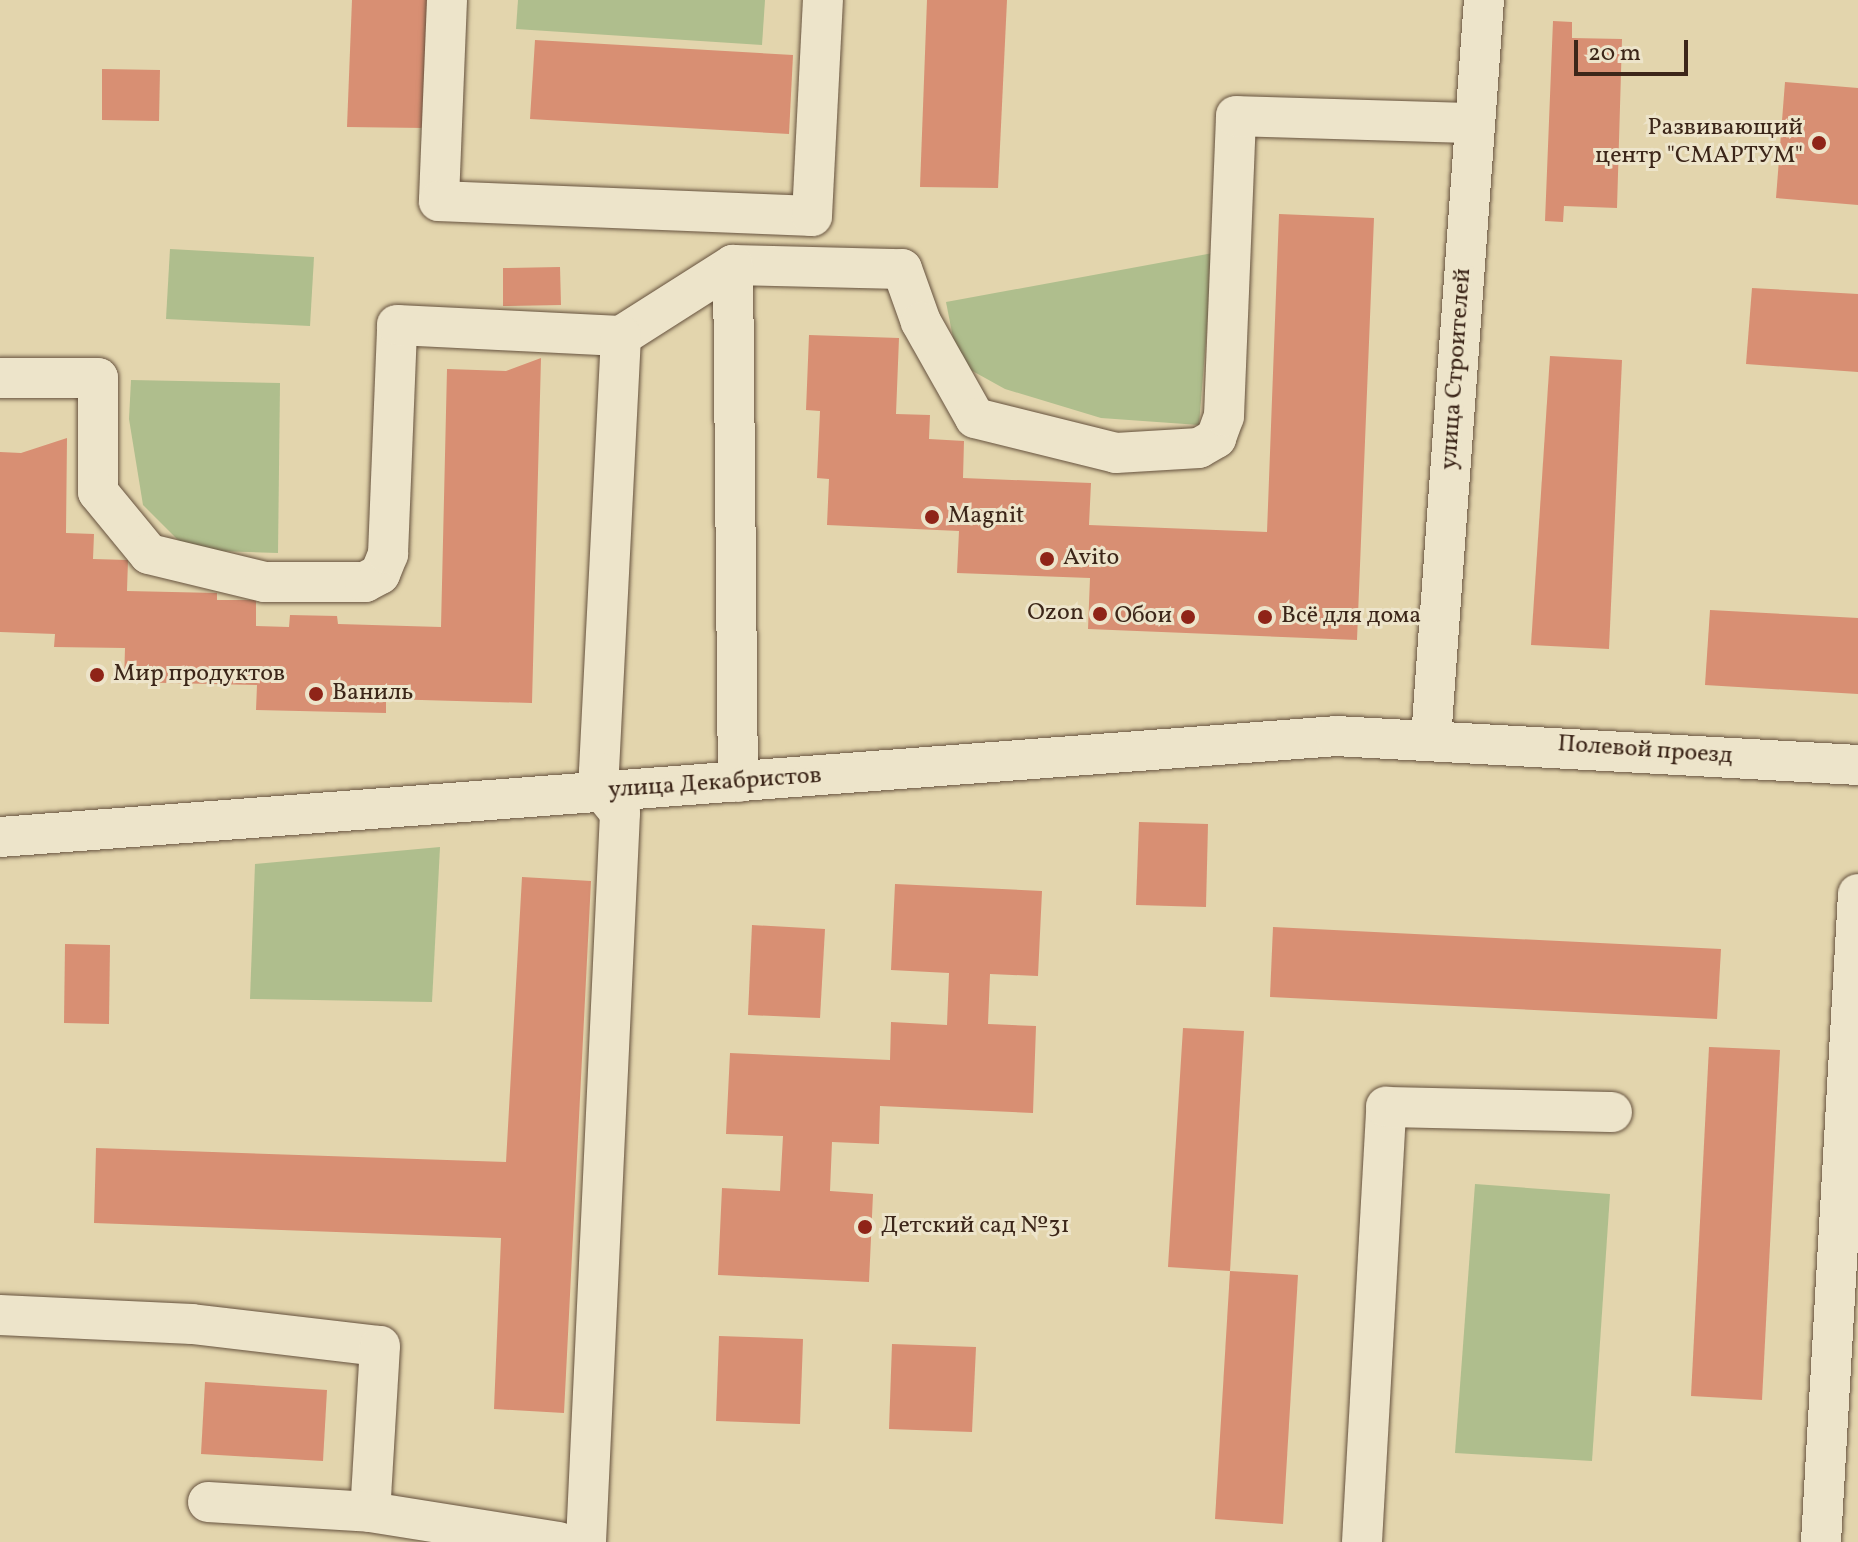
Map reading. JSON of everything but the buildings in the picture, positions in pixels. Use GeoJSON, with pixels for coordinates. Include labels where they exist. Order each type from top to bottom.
{"type":"FeatureCollection","features":[{"type":"Feature","properties":{"kind":"street"},"geometry":{"type":"LineString","coordinates":[[447,0],[439,201],[812,216],[823,0]]}},
{"type":"Feature","properties":{"kind":"street","name":"улица Строителей"},"geometry":{"type":"LineString","coordinates":[[1431,739],[1484,0]]}},
{"type":"Feature","properties":{"kind":"street"},"geometry":{"type":"LineString","coordinates":[[0,378],[98,378],[98,492],[149,554],[265,582],[365,582],[380,574],[388,554],[397,325],[621,336],[733,265],[902,269],[921,322],[975,418],[1116,453],[1199,448],[1216,438],[1224,416],[1236,116],[1474,123]]}},
{"type":"Feature","properties":{"kind":"street"},"geometry":{"type":"LineString","coordinates":[[733,265],[738,782]]}},
{"type":"Feature","properties":{"kind":"street"},"geometry":{"type":"LineString","coordinates":[[586,1542],[620,813],[603,792],[600,756],[621,336]]}},
{"type":"Feature","properties":{"kind":"street","name":"улица Декабристов"},"geometry":{"type":"LineString","coordinates":[[0,837],[1336,736],[1431,739]]}},
{"type":"Feature","properties":{"kind":"street","name":"Полевой проезд"},"geometry":{"type":"LineString","coordinates":[[1431,739],[1858,765]]}},
{"type":"Feature","properties":{"kind":"street"},"geometry":{"type":"LineString","coordinates":[[1821,1542],[1858,894]]}},
{"type":"Feature","properties":{"kind":"street"},"geometry":{"type":"LineString","coordinates":[[1362,1542],[1386,1107],[1612,1112]]}},
{"type":"Feature","properties":{"kind":"street"},"geometry":{"type":"LineString","coordinates":[[0,1315],[192,1324],[380,1346],[370,1512]]}},
{"type":"Feature","properties":{"kind":"street"},"geometry":{"type":"LineString","coordinates":[[208,1502],[370,1512],[559,1542]]}},
{"type":"Feature","properties":{"kind":"green space"},"geometry":{"type":"Polygon","coordinates":[[[518,0],[765,0],[762,45],[516,29],[518,0]]]}},
{"type":"Feature","properties":{"kind":"green space"},"geometry":{"type":"Polygon","coordinates":[[[170,249],[314,257],[310,326],[166,319],[170,249]]]}},
{"type":"Feature","properties":{"kind":"green space"},"geometry":{"type":"Polygon","coordinates":[[[1213,253],[1199,425],[1101,418],[1005,389],[958,363],[946,302],[1213,253]]]}},
{"type":"Feature","properties":{"kind":"green space"},"geometry":{"type":"Polygon","coordinates":[[[131,380],[280,383],[278,553],[188,550],[143,505],[129,419],[131,380]]]}},
{"type":"Feature","properties":{"kind":"green space"},"geometry":{"type":"Polygon","coordinates":[[[440,847],[432,1002],[250,999],[255,864],[440,847]]]}},
{"type":"Feature","properties":{"kind":"green space"},"geometry":{"type":"Polygon","coordinates":[[[1475,1184],[1610,1194],[1592,1461],[1455,1453],[1475,1184]]]}},
{"type":"Feature","properties":{"kind":"place","name":"Развивающий центр \"СМАРТУМ\""},"geometry":{"type":"Point","coordinates":[1819,143]}},
{"type":"Feature","properties":{"kind":"place","name":"Magnit"},"geometry":{"type":"Point","coordinates":[932,517]}},
{"type":"Feature","properties":{"kind":"place","name":"Avito"},"geometry":{"type":"Point","coordinates":[1047,559]}},
{"type":"Feature","properties":{"kind":"place","name":"Ozon"},"geometry":{"type":"Point","coordinates":[1100,614]}},
{"type":"Feature","properties":{"kind":"place","name":"Обои"},"geometry":{"type":"Point","coordinates":[1188,617]}},
{"type":"Feature","properties":{"kind":"place","name":"Всё для дома"},"geometry":{"type":"Point","coordinates":[1265,617]}},
{"type":"Feature","properties":{"kind":"place","name":"Мир продуктов"},"geometry":{"type":"Point","coordinates":[97,675]}},
{"type":"Feature","properties":{"kind":"place","name":"Ваниль"},"geometry":{"type":"Point","coordinates":[316,694]}},
{"type":"Feature","properties":{"kind":"place","name":"Детский сад №31"},"geometry":{"type":"Point","coordinates":[865,1227]}}]}
